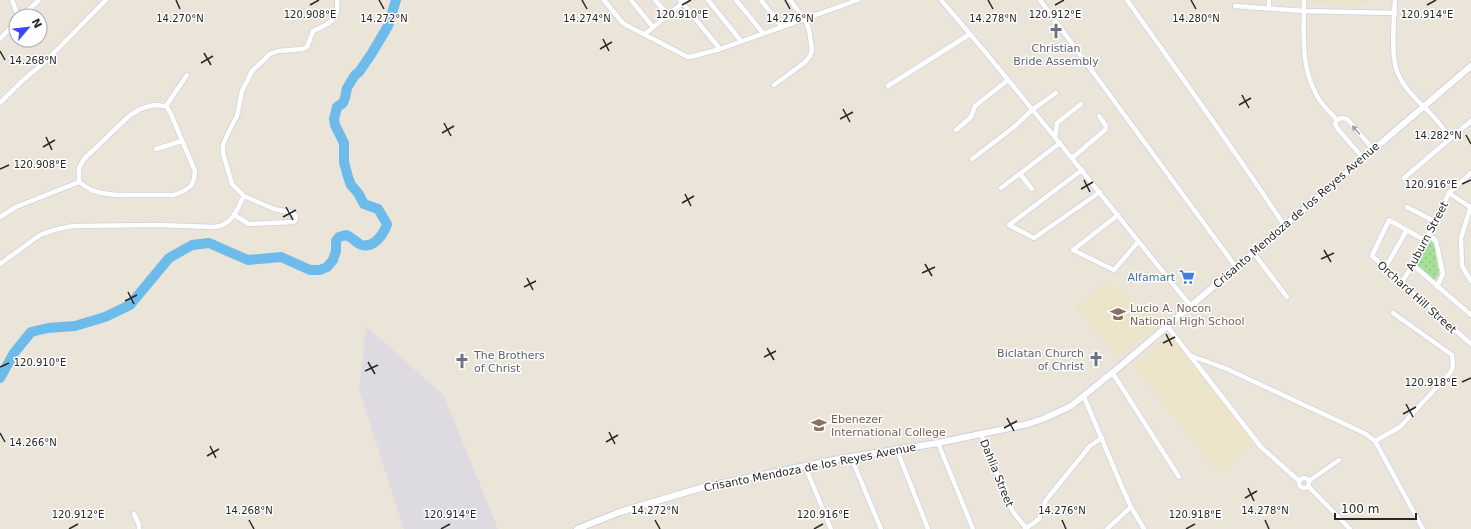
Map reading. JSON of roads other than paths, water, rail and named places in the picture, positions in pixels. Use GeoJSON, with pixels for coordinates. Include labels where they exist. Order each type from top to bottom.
{"type":"FeatureCollection","features":[{"type":"Feature","properties":{"kind":"main road","name":"Crisanto Mendoza de los Reyes Avenue"},"geometry":{"type":"LineString","coordinates":[[577,529],[620,512],[669,496],[712,485],[852,457],[938,443],[1017,427],[1043,419],[1071,406],[1084,397],[1471,66]]}},
{"type":"Feature","properties":{"kind":"street"},"geometry":{"type":"LineString","coordinates":[[30,8],[39,0]]}},
{"type":"Feature","properties":{"kind":"street"},"geometry":{"type":"LineString","coordinates":[[0,104],[23,80],[45,62],[106,0]]}},
{"type":"Feature","properties":{"kind":"street"},"geometry":{"type":"LineString","coordinates":[[234,215],[249,224],[295,221],[296,217],[294,213],[280,211],[244,196],[232,184],[222,148],[237,116],[242,91],[252,71],[262,60],[274,52],[306,48],[313,31],[328,24],[336,14],[338,6],[337,0]]}},
{"type":"Feature","properties":{"kind":"street"},"geometry":{"type":"LineString","coordinates":[[604,0],[621,21],[688,56],[694,56],[720,49],[858,0]]}},
{"type":"Feature","properties":{"kind":"street"},"geometry":{"type":"LineString","coordinates":[[631,0],[654,27]]}},
{"type":"Feature","properties":{"kind":"street"},"geometry":{"type":"LineString","coordinates":[[655,0],[668,15]]}},
{"type":"Feature","properties":{"kind":"street"},"geometry":{"type":"LineString","coordinates":[[708,0],[741,41]]}},
{"type":"Feature","properties":{"kind":"street"},"geometry":{"type":"LineString","coordinates":[[736,0],[763,33]]}},
{"type":"Feature","properties":{"kind":"street"},"geometry":{"type":"LineString","coordinates":[[761,0],[782,27]]}},
{"type":"Feature","properties":{"kind":"street"},"geometry":{"type":"LineString","coordinates":[[774,85],[804,63],[810,56],[812,50],[809,29],[805,20],[791,0]]}},
{"type":"Feature","properties":{"kind":"street"},"geometry":{"type":"LineString","coordinates":[[941,0],[1100,192],[1138,242],[1190,305]]}},
{"type":"Feature","properties":{"kind":"street"},"geometry":{"type":"LineString","coordinates":[[1040,0],[1236,267]]}},
{"type":"Feature","properties":{"kind":"street"},"geometry":{"type":"LineString","coordinates":[[1127,0],[1198,102],[1238,156],[1284,225]]}},
{"type":"Feature","properties":{"kind":"street"},"geometry":{"type":"LineString","coordinates":[[1269,0],[1269,8]]}},
{"type":"Feature","properties":{"kind":"street"},"geometry":{"type":"LineString","coordinates":[[1304,0],[1304,60],[1308,76],[1317,96],[1336,120],[1337,128],[1363,158]]}},
{"type":"Feature","properties":{"kind":"street"},"geometry":{"type":"LineString","coordinates":[[1395,0],[1395,67],[1401,80],[1451,138]]}},
{"type":"Feature","properties":{"kind":"street"},"geometry":{"type":"LineString","coordinates":[[645,34],[683,1],[720,49]]}},
{"type":"Feature","properties":{"kind":"street"},"geometry":{"type":"LineString","coordinates":[[1235,6],[1304,11],[1395,13]]}},
{"type":"Feature","properties":{"kind":"street"},"geometry":{"type":"LineString","coordinates":[[0,39],[8,30]]}},
{"type":"Feature","properties":{"kind":"street"},"geometry":{"type":"LineString","coordinates":[[888,86],[970,34]]}},
{"type":"Feature","properties":{"kind":"street"},"geometry":{"type":"LineString","coordinates":[[166,106],[187,75]]}},
{"type":"Feature","properties":{"kind":"street"},"geometry":{"type":"LineString","coordinates":[[956,130],[971,117],[975,106],[1008,80]]}},
{"type":"Feature","properties":{"kind":"street"},"geometry":{"type":"LineString","coordinates":[[972,159],[1014,127],[1032,110],[1056,93]]}},
{"type":"Feature","properties":{"kind":"street"},"geometry":{"type":"LineString","coordinates":[[1055,138],[1057,123],[1081,104]]}},
{"type":"Feature","properties":{"kind":"street"},"geometry":{"type":"LineString","coordinates":[[79,182],[79,168],[84,159],[129,116],[140,109],[154,105],[166,106]]}},
{"type":"Feature","properties":{"kind":"street"},"geometry":{"type":"LineString","coordinates":[[79,182],[91,190],[117,195],[174,195],[191,186],[195,171],[170,112],[166,106]]}},
{"type":"Feature","properties":{"kind":"street"},"geometry":{"type":"LineString","coordinates":[[1072,158],[1105,130],[1106,126],[1099,116]]}},
{"type":"Feature","properties":{"kind":"street"},"geometry":{"type":"LineString","coordinates":[[1336,120],[1341,118],[1347,119],[1373,149]]}},
{"type":"Feature","properties":{"kind":"street"},"geometry":{"type":"LineString","coordinates":[[1404,178],[1471,121]]}},
{"type":"Feature","properties":{"kind":"street"},"geometry":{"type":"LineString","coordinates":[[156,149],[182,141]]}},
{"type":"Feature","properties":{"kind":"street"},"geometry":{"type":"LineString","coordinates":[[1001,188],[1060,144]]}},
{"type":"Feature","properties":{"kind":"street"},"geometry":{"type":"LineString","coordinates":[[1082,170],[1009,225],[1034,238],[1100,192]]}},
{"type":"Feature","properties":{"kind":"street","name":"Auburn Street"},"geometry":{"type":"LineString","coordinates":[[1401,283],[1413,266],[1449,193],[1471,173]]}},
{"type":"Feature","properties":{"kind":"street"},"geometry":{"type":"LineString","coordinates":[[1020,174],[1032,189]]}},
{"type":"Feature","properties":{"kind":"street"},"geometry":{"type":"LineString","coordinates":[[0,217],[16,207],[79,182]]}},
{"type":"Feature","properties":{"kind":"street"},"geometry":{"type":"LineString","coordinates":[[1449,193],[1470,206],[1461,238],[1462,266],[1471,281]]}},
{"type":"Feature","properties":{"kind":"street"},"geometry":{"type":"LineString","coordinates":[[0,264],[40,235],[54,229],[73,226],[158,225],[220,227],[229,221],[234,215],[244,196]]}},
{"type":"Feature","properties":{"kind":"street"},"geometry":{"type":"LineString","coordinates":[[1407,207],[1436,222]]}},
{"type":"Feature","properties":{"kind":"street"},"geometry":{"type":"LineString","coordinates":[[1118,215],[1073,250],[1114,270],[1138,242]]}},
{"type":"Feature","properties":{"kind":"street","name":"Orchard Hill Street"},"geometry":{"type":"LineString","coordinates":[[1426,241],[1389,220],[1372,256],[1471,344]]}},
{"type":"Feature","properties":{"kind":"street"},"geometry":{"type":"LineString","coordinates":[[1385,268],[1407,230]]}},
{"type":"Feature","properties":{"kind":"street"},"geometry":{"type":"LineString","coordinates":[[1429,235],[1436,241],[1443,274],[1437,286]]}},
{"type":"Feature","properties":{"kind":"street"},"geometry":{"type":"LineString","coordinates":[[1253,252],[1287,297]]}},
{"type":"Feature","properties":{"kind":"street"},"geometry":{"type":"LineString","coordinates":[[1413,266],[1471,315]]}},
{"type":"Feature","properties":{"kind":"street"},"geometry":{"type":"LineString","coordinates":[[1375,441],[1400,427],[1450,373],[1453,367],[1452,355],[1393,313]]}},
{"type":"Feature","properties":{"kind":"street"},"geometry":{"type":"LineString","coordinates":[[1167,326],[1262,447],[1299,481],[1302,487],[1308,486]]}},
{"type":"Feature","properties":{"kind":"street"},"geometry":{"type":"LineString","coordinates":[[1190,355],[1227,369],[1364,433],[1375,441],[1423,529]]}},
{"type":"Feature","properties":{"kind":"street"},"geometry":{"type":"LineString","coordinates":[[1112,372],[1179,477]]}},
{"type":"Feature","properties":{"kind":"street"},"geometry":{"type":"LineString","coordinates":[[1084,397],[1131,507],[1144,529]]}},
{"type":"Feature","properties":{"kind":"street","name":"Dahlia Street"},"geometry":{"type":"LineString","coordinates":[[981,434],[1013,512],[1026,529]]}},
{"type":"Feature","properties":{"kind":"street"},"geometry":{"type":"LineString","coordinates":[[1026,529],[1039,519],[1046,500],[1090,446],[1102,438]]}},
{"type":"Feature","properties":{"kind":"street"},"geometry":{"type":"LineString","coordinates":[[938,443],[973,529]]}},
{"type":"Feature","properties":{"kind":"street"},"geometry":{"type":"LineString","coordinates":[[897,450],[928,529]]}},
{"type":"Feature","properties":{"kind":"street"},"geometry":{"type":"LineString","coordinates":[[852,457],[881,529]]}},
{"type":"Feature","properties":{"kind":"street"},"geometry":{"type":"LineString","coordinates":[[1308,486],[1309,481],[1339,460]]}},
{"type":"Feature","properties":{"kind":"street"},"geometry":{"type":"LineString","coordinates":[[805,466],[831,529]]}},
{"type":"Feature","properties":{"kind":"street"},"geometry":{"type":"LineString","coordinates":[[1299,481],[1304,478],[1309,481]]}},
{"type":"Feature","properties":{"kind":"street"},"geometry":{"type":"LineString","coordinates":[[1308,486],[1350,529]]}},
{"type":"Feature","properties":{"kind":"street"},"geometry":{"type":"LineString","coordinates":[[1107,529],[1131,507]]}},
{"type":"Feature","properties":{"kind":"street"},"geometry":{"type":"LineString","coordinates":[[134,514],[139,525],[139,529]]}},
{"type":"Feature","properties":{"kind":"waterway"},"geometry":{"type":"LineString","coordinates":[[0,378],[14,353],[31,332],[48,328],[75,326],[105,317],[130,305],[169,258],[192,245],[209,243],[248,260],[281,257],[310,270],[320,270],[327,267],[333,260],[336,251],[336,241],[339,237],[346,235],[362,245],[371,244],[378,239],[384,232],[387,224],[378,209],[364,204],[358,193],[351,185],[344,162],[344,143],[335,125],[334,119],[337,107],[343,103],[347,88],[372,53],[388,26],[396,0]]}},
{"type":"Feature","properties":{"kind":"place","name":"Christian Bride Assembly"},"geometry":{"type":"Point","coordinates":[1056,31]}},
{"type":"Feature","properties":{"kind":"place","name":"Alfamart"},"geometry":{"type":"Point","coordinates":[1187,277]}},
{"type":"Feature","properties":{"kind":"place","name":"Lucio A. Nocon National High School"},"geometry":{"type":"Point","coordinates":[1118,314]}},
{"type":"Feature","properties":{"kind":"place","name":"Biclatan Church of Christ"},"geometry":{"type":"Point","coordinates":[1096,359]}},
{"type":"Feature","properties":{"kind":"place","name":"The Brothers of Christ"},"geometry":{"type":"Point","coordinates":[462,361]}},
{"type":"Feature","properties":{"kind":"place","name":"Ebenezer International College"},"geometry":{"type":"Point","coordinates":[819,425]}}]}
